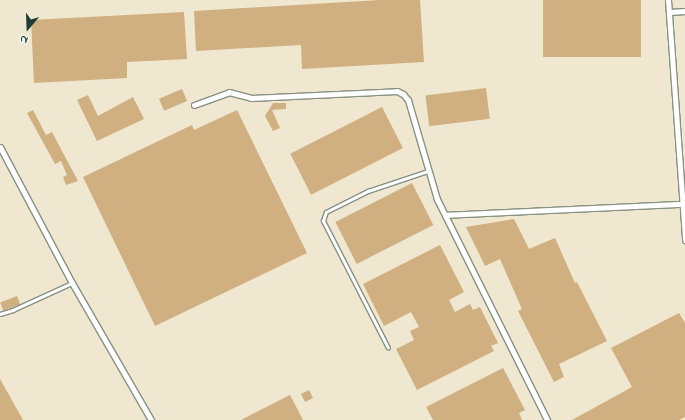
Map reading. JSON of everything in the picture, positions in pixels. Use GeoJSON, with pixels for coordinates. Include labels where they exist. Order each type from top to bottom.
{"type":"FeatureCollection","features":[{"type":"Feature","properties":{"kind":"street"},"geometry":{"type":"LineString","coordinates":[[668,0],[681,204],[685,240]]}},
{"type":"Feature","properties":{"kind":"street"},"geometry":{"type":"LineString","coordinates":[[669,12],[685,10]]}},
{"type":"Feature","properties":{"kind":"street"},"geometry":{"type":"LineString","coordinates":[[194,105],[229,92],[251,98],[397,91],[408,100],[428,171],[445,215],[547,420]]}},
{"type":"Feature","properties":{"kind":"street"},"geometry":{"type":"LineString","coordinates":[[0,147],[72,283],[151,420]]}},
{"type":"Feature","properties":{"kind":"street"},"geometry":{"type":"LineString","coordinates":[[445,215],[681,204]]}},
{"type":"Feature","properties":{"kind":"lane"},"geometry":{"type":"LineString","coordinates":[[388,348],[323,221],[326,212],[368,190],[428,171]]}},
{"type":"Feature","properties":{"kind":"lane"},"geometry":{"type":"LineString","coordinates":[[0,314],[13,310],[72,283]]}},
{"type":"Feature","properties":{"kind":"building"},"geometry":{"type":"Polygon","coordinates":[[[380,0],[420,0],[424,62],[302,69],[301,45],[196,51],[194,11],[380,0]]]}},
{"type":"Feature","properties":{"kind":"building"},"geometry":{"type":"Polygon","coordinates":[[[543,0],[641,0],[641,57],[543,57],[543,0]]]}},
{"type":"Feature","properties":{"kind":"building"},"geometry":{"type":"Polygon","coordinates":[[[184,12],[187,59],[127,62],[127,78],[34,83],[31,20],[184,12]]]}},
{"type":"Feature","properties":{"kind":"building"},"geometry":{"type":"Polygon","coordinates":[[[486,88],[490,119],[429,126],[425,95],[486,88]]]}},
{"type":"Feature","properties":{"kind":"building"},"geometry":{"type":"Polygon","coordinates":[[[182,89],[187,101],[164,111],[159,99],[182,89]]]}},
{"type":"Feature","properties":{"kind":"building"},"geometry":{"type":"Polygon","coordinates":[[[88,95],[98,116],[133,97],[144,119],[97,141],[77,100],[88,95]]]}},
{"type":"Feature","properties":{"kind":"building"},"geometry":{"type":"Polygon","coordinates":[[[273,103],[286,103],[286,109],[272,110],[280,128],[273,131],[265,116],[273,103]]]}},
{"type":"Feature","properties":{"kind":"building"},"geometry":{"type":"Polygon","coordinates":[[[382,107],[403,148],[311,195],[290,154],[382,107]]]}},
{"type":"Feature","properties":{"kind":"building"},"geometry":{"type":"Polygon","coordinates":[[[33,110],[46,135],[52,132],[78,181],[66,185],[63,177],[67,175],[61,161],[55,164],[27,113],[33,110]]]}},
{"type":"Feature","properties":{"kind":"building"},"geometry":{"type":"Polygon","coordinates":[[[237,110],[307,253],[155,326],[83,177],[192,125],[194,130],[237,110]]]}},
{"type":"Feature","properties":{"kind":"building"},"geometry":{"type":"Polygon","coordinates":[[[412,183],[433,225],[357,264],[335,222],[412,183]]]}},
{"type":"Feature","properties":{"kind":"building"},"geometry":{"type":"Polygon","coordinates":[[[514,219],[529,249],[555,238],[575,283],[577,282],[607,341],[559,364],[564,377],[554,382],[518,311],[522,309],[500,259],[485,266],[466,227],[514,219]]]}},
{"type":"Feature","properties":{"kind":"building"},"geometry":{"type":"Polygon","coordinates":[[[440,245],[464,292],[449,300],[455,312],[470,304],[473,310],[480,307],[498,343],[491,346],[494,351],[417,390],[396,349],[414,340],[410,331],[419,327],[411,312],[384,326],[363,284],[440,245]]]}},
{"type":"Feature","properties":{"kind":"building"},"geometry":{"type":"Polygon","coordinates":[[[17,296],[20,304],[3,311],[0,302],[17,296]]]}},
{"type":"Feature","properties":{"kind":"building"},"geometry":{"type":"Polygon","coordinates":[[[679,313],[685,323],[685,417],[679,420],[572,420],[632,387],[611,348],[679,313]]]}},
{"type":"Feature","properties":{"kind":"building"},"geometry":{"type":"Polygon","coordinates":[[[503,368],[525,410],[519,413],[522,420],[433,420],[426,407],[503,368]]]}},
{"type":"Feature","properties":{"kind":"building"},"geometry":{"type":"Polygon","coordinates":[[[0,379],[23,420],[0,420],[0,379]]]}},
{"type":"Feature","properties":{"kind":"building"},"geometry":{"type":"Polygon","coordinates":[[[309,390],[313,398],[305,402],[301,394],[309,390]]]}},
{"type":"Feature","properties":{"kind":"building"},"geometry":{"type":"Polygon","coordinates":[[[290,395],[303,420],[241,420],[290,395]]]}}]}
